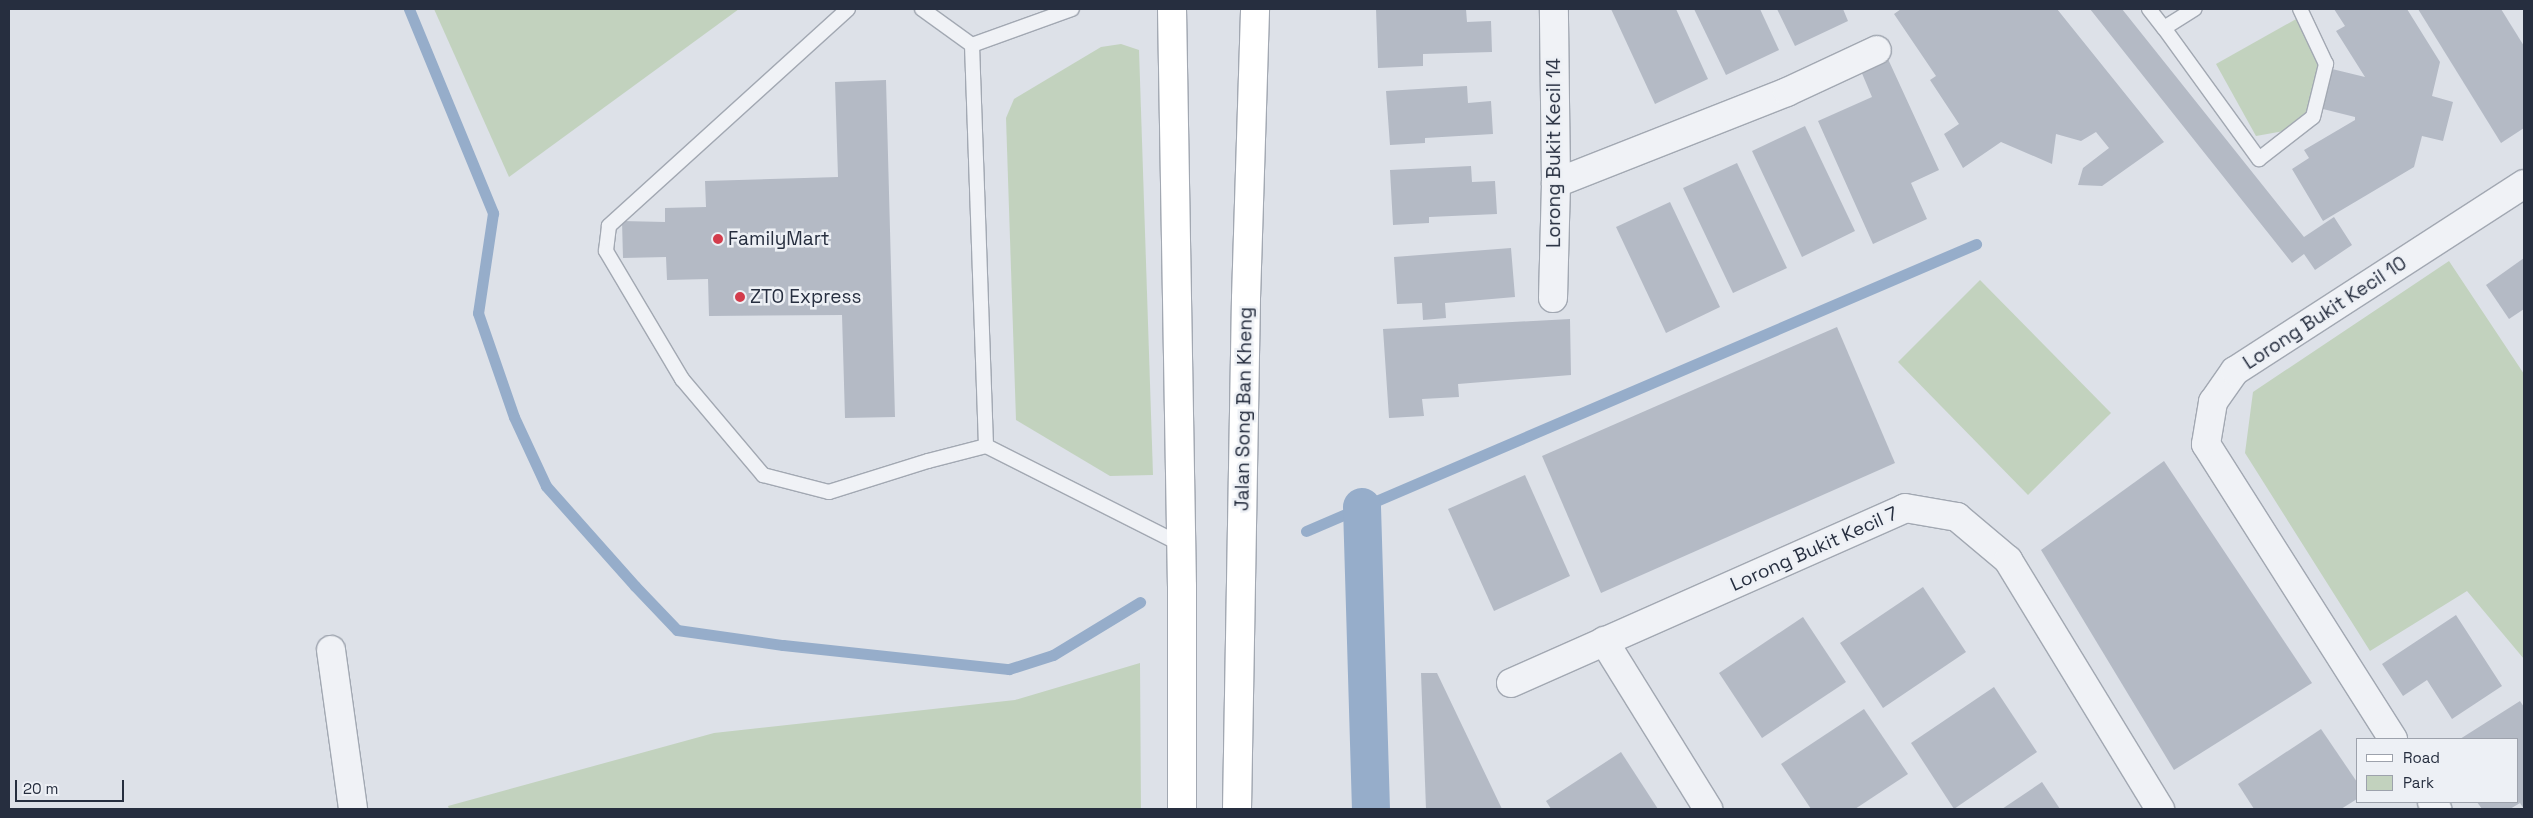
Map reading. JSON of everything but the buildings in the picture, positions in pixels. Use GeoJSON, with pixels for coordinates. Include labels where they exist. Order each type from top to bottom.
{"type":"FeatureCollection","features":[{"type":"Feature","properties":{"kind":"main road"},"geometry":{"type":"LineString","coordinates":[[1172,9],[1182,545],[1182,809]]}},
{"type":"Feature","properties":{"kind":"main road","name":"Jalan Song Ban Kheng"},"geometry":{"type":"LineString","coordinates":[[1237,809],[1254,9]]}},
{"type":"Feature","properties":{"kind":"street","name":"Lorong Bukit Kecil 14"},"geometry":{"type":"LineString","coordinates":[[1553,298],[1556,183],[1554,9]]}},
{"type":"Feature","properties":{"kind":"street"},"geometry":{"type":"LineString","coordinates":[[1556,183],[1787,92],[1877,50]]}},
{"type":"Feature","properties":{"kind":"street","name":"Lorong Bukit Kecil 10"},"geometry":{"type":"LineString","coordinates":[[2392,738],[2206,444],[2213,402],[2235,370],[2524,184]]}},
{"type":"Feature","properties":{"kind":"street","name":"Lorong Bukit Kecil 7"},"geometry":{"type":"LineString","coordinates":[[1511,683],[1905,508],[1957,517],[2008,560],[2160,809]]}},
{"type":"Feature","properties":{"kind":"street"},"geometry":{"type":"LineString","coordinates":[[1604,641],[1708,809]]}},
{"type":"Feature","properties":{"kind":"street"},"geometry":{"type":"LineString","coordinates":[[331,650],[353,809]]}},
{"type":"Feature","properties":{"kind":"lane"},"geometry":{"type":"LineString","coordinates":[[848,9],[609,226],[606,251],[682,379],[763,475],[829,492],[928,461],[986,446],[1182,545]]}},
{"type":"Feature","properties":{"kind":"lane"},"geometry":{"type":"LineString","coordinates":[[922,9],[972,45]]}},
{"type":"Feature","properties":{"kind":"lane"},"geometry":{"type":"LineString","coordinates":[[972,45],[1072,9]]}},
{"type":"Feature","properties":{"kind":"lane"},"geometry":{"type":"LineString","coordinates":[[2149,9],[2259,159],[2313,117],[2326,64],[2300,9]]}},
{"type":"Feature","properties":{"kind":"lane"},"geometry":{"type":"LineString","coordinates":[[2164,28],[2195,9]]}},
{"type":"Feature","properties":{"kind":"lane"},"geometry":{"type":"LineString","coordinates":[[972,45],[986,446]]}},
{"type":"Feature","properties":{"kind":"green space"},"geometry":{"type":"Polygon","coordinates":[[[434,9],[739,9],[509,177],[434,9]]]}},
{"type":"Feature","properties":{"kind":"green space"},"geometry":{"type":"Polygon","coordinates":[[[2298,18],[2325,64],[2311,108],[2284,131],[2256,136],[2216,64],[2298,18]]]}},
{"type":"Feature","properties":{"kind":"green space"},"geometry":{"type":"Polygon","coordinates":[[[1121,44],[1139,50],[1153,475],[1110,476],[1016,420],[1006,118],[1014,99],[1101,47],[1121,44]]]}},
{"type":"Feature","properties":{"kind":"green space"},"geometry":{"type":"Polygon","coordinates":[[[2449,261],[2524,374],[2524,659],[2467,591],[2370,651],[2245,453],[2253,392],[2449,261]]]}},
{"type":"Feature","properties":{"kind":"green space"},"geometry":{"type":"Polygon","coordinates":[[[1980,280],[2111,413],[2028,495],[1898,362],[1980,280]]]}},
{"type":"Feature","properties":{"kind":"green space"},"geometry":{"type":"Polygon","coordinates":[[[1140,663],[1141,809],[449,809],[448,806],[714,733],[1015,700],[1140,663]]]}},
{"type":"Feature","properties":{"kind":"waterway"},"geometry":{"type":"LineString","coordinates":[[409,9],[493,213],[478,313],[514,417],[546,486],[677,630],[783,645],[1009,669],[1053,655],[1140,602]]}},
{"type":"Feature","properties":{"kind":"waterway"},"geometry":{"type":"LineString","coordinates":[[1306,531],[1976,244]]}},
{"type":"Feature","properties":{"kind":"waterway"},"geometry":{"type":"LineString","coordinates":[[1362,507],[1371,809]]}},
{"type":"Feature","properties":{"kind":"place","name":"FamilyMart"},"geometry":{"type":"Point","coordinates":[718,239]}},
{"type":"Feature","properties":{"kind":"place","name":"ZTO Express"},"geometry":{"type":"Point","coordinates":[740,297]}}]}
